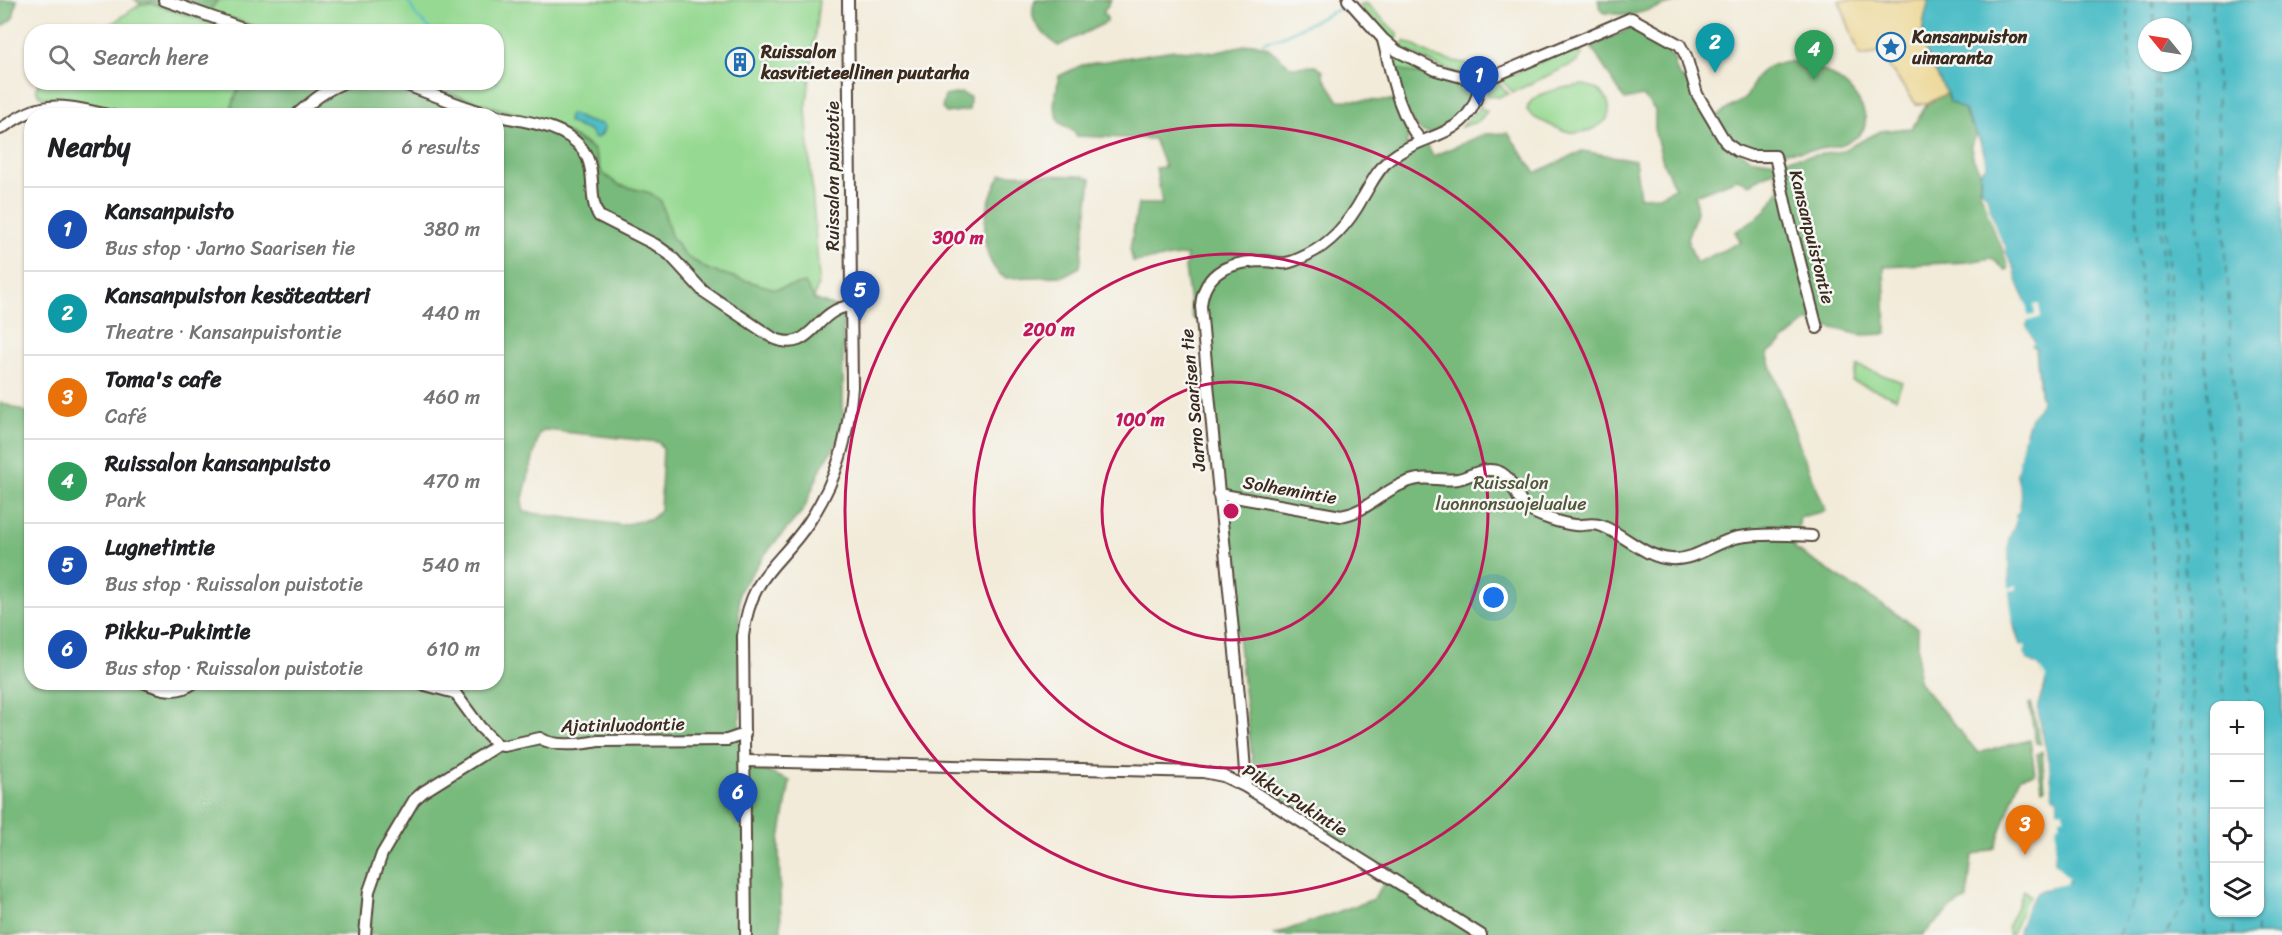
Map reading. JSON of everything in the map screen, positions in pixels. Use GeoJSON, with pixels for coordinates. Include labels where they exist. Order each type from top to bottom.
{"type":"FeatureCollection","features":[{"type":"Feature","properties":{"kind":"street"},"geometry":{"type":"LineString","coordinates":[[164,0],[232,24]]}},
{"type":"Feature","properties":{"kind":"street","name":"Ruissalon puistotie"},"geometry":{"type":"LineString","coordinates":[[746,935],[743,636],[752,595],[765,573],[795,541],[818,507],[836,471],[848,432],[852,387],[848,0]]}},
{"type":"Feature","properties":{"kind":"street"},"geometry":{"type":"LineString","coordinates":[[1348,0],[1383,39],[1398,51],[1420,64],[1480,82]]}},
{"type":"Feature","properties":{"kind":"street","name":"Kansanpuistontie"},"geometry":{"type":"LineString","coordinates":[[1480,82],[1631,18],[1680,45],[1686,56],[1697,94],[1726,143],[1737,152],[1751,156],[1775,156],[1817,328]]}},
{"type":"Feature","properties":{"kind":"street"},"geometry":{"type":"LineString","coordinates":[[1383,39],[1400,105],[1407,122],[1421,141]]}},
{"type":"Feature","properties":{"kind":"street","name":"Jarno Saarisen tie"},"geometry":{"type":"LineString","coordinates":[[1246,788],[1226,549],[1210,423],[1201,306],[1202,292],[1215,275],[1228,265],[1263,261],[1285,263],[1306,256],[1323,246],[1354,213],[1381,167],[1390,158],[1421,141],[1448,132],[1465,118],[1476,99],[1480,82]]}},
{"type":"Feature","properties":{"kind":"street"},"geometry":{"type":"LineString","coordinates":[[304,108],[331,90]]}},
{"type":"Feature","properties":{"kind":"street"},"geometry":{"type":"LineString","coordinates":[[421,90],[472,108]]}},
{"type":"Feature","properties":{"kind":"street"},"geometry":{"type":"LineString","coordinates":[[43,108],[62,108]]}},
{"type":"Feature","properties":{"kind":"street"},"geometry":{"type":"LineString","coordinates":[[0,129],[24,115]]}},
{"type":"Feature","properties":{"kind":"street"},"geometry":{"type":"LineString","coordinates":[[504,116],[540,124],[574,141],[581,147],[592,168],[594,204],[599,216],[656,245],[670,255],[703,291],[773,338],[781,342],[800,340],[830,312],[850,306]]}},
{"type":"Feature","properties":{"kind":"street","name":"Solhemintie"},"geometry":{"type":"LineString","coordinates":[[1218,494],[1341,516],[1359,512],[1393,488],[1407,482],[1430,477],[1460,478],[1490,470],[1509,477],[1527,509],[1565,523],[1575,525],[1591,523],[1604,527],[1656,557],[1673,560],[1695,556],[1720,542],[1740,537],[1812,536]]}},
{"type":"Feature","properties":{"kind":"street"},"geometry":{"type":"LineString","coordinates":[[444,690],[455,693],[480,727],[498,744]]}},
{"type":"Feature","properties":{"kind":"street","name":"Ajatinluodontie"},"geometry":{"type":"LineString","coordinates":[[365,935],[369,891],[376,870],[382,854],[414,800],[498,744],[504,746],[540,738],[547,742],[584,744],[598,741],[727,740],[745,734]]}},
{"type":"Feature","properties":{"kind":"street","name":"Pikku-Pukintie"},"geometry":{"type":"LineString","coordinates":[[745,761],[1203,772],[1223,776],[1246,788],[1481,935]]}},
{"type":"Feature","properties":{"kind":"green space"},"geometry":{"type":"Polygon","coordinates":[[[0,0],[17,0],[13,18],[0,28],[0,0]]]}},
{"type":"Feature","properties":{"kind":"green space"},"geometry":{"type":"Polygon","coordinates":[[[135,0],[218,0],[209,11],[249,24],[214,24],[151,3],[141,4],[135,0]]]}},
{"type":"Feature","properties":{"kind":"green space"},"geometry":{"type":"Polygon","coordinates":[[[218,0],[687,0],[722,2],[728,0],[819,0],[806,110],[819,279],[814,299],[805,283],[775,289],[709,270],[686,256],[671,236],[661,201],[650,193],[619,185],[602,173],[594,150],[585,143],[555,126],[504,110],[504,108],[497,108],[439,90],[504,90],[504,24],[248,24],[208,11],[218,0]]]}},
{"type":"Feature","properties":{"kind":"green space"},"geometry":{"type":"Polygon","coordinates":[[[1035,0],[1111,0],[1103,13],[1107,22],[1058,46],[1042,32],[1034,21],[1035,0]]]}},
{"type":"Feature","properties":{"kind":"green space"},"geometry":{"type":"Polygon","coordinates":[[[1598,0],[1684,0],[1628,16],[1602,12],[1598,0]]]}},
{"type":"Feature","properties":{"kind":"green space"},"geometry":{"type":"Polygon","coordinates":[[[151,3],[214,24],[111,24],[141,4],[151,3]]]}},
{"type":"Feature","properties":{"kind":"green space"},"geometry":{"type":"Polygon","coordinates":[[[1366,3],[1398,34],[1398,38],[1392,42],[1359,6],[1366,3]]]}},
{"type":"Feature","properties":{"kind":"green space","name":"Ruissalon luonnonsuojelualue"},"geometry":{"type":"Polygon","coordinates":[[[1633,27],[1672,56],[1680,77],[1691,86],[1718,136],[1749,158],[1769,161],[1839,152],[1881,131],[1912,128],[1927,104],[1947,93],[1950,102],[1964,108],[1966,117],[1977,134],[1971,145],[1972,156],[1980,172],[1980,194],[1985,199],[1995,235],[2010,268],[2006,270],[1991,258],[1968,262],[1884,266],[1886,334],[1861,335],[1809,320],[1767,354],[1803,455],[1826,511],[1800,517],[1795,549],[1918,628],[1918,681],[1978,753],[2030,740],[2035,774],[2020,777],[1995,848],[1972,856],[1967,899],[1950,909],[1923,935],[1488,935],[1263,796],[1255,785],[1202,320],[1195,320],[1192,317],[1185,268],[1187,255],[1133,262],[1130,249],[1138,204],[1162,204],[1156,168],[1165,167],[1154,139],[1076,136],[1076,133],[1059,122],[1054,105],[1059,76],[1082,65],[1174,50],[1213,52],[1254,43],[1267,47],[1291,67],[1316,66],[1323,71],[1323,76],[1338,100],[1395,101],[1401,121],[1409,135],[1406,146],[1427,145],[1433,156],[1485,134],[1508,133],[1535,172],[1582,151],[1635,160],[1640,197],[1659,196],[1675,188],[1663,162],[1655,133],[1655,110],[1643,96],[1625,100],[1591,47],[1633,27]],[[1775,170],[1750,184],[1737,179],[1695,195],[1697,212],[1687,238],[1696,263],[1741,242],[1735,232],[1765,212],[1780,189],[1775,170]]]}},
{"type":"Feature","properties":{"kind":"green space"},"geometry":{"type":"Polygon","coordinates":[[[1405,41],[1435,57],[1483,67],[1487,70],[1488,76],[1484,73],[1480,76],[1458,73],[1438,66],[1398,46],[1405,41]]]}},
{"type":"Feature","properties":{"kind":"green space"},"geometry":{"type":"Polygon","coordinates":[[[1574,46],[1582,54],[1577,62],[1513,92],[1501,80],[1574,46]]]}},
{"type":"Feature","properties":{"kind":"green space"},"geometry":{"type":"Polygon","coordinates":[[[1393,53],[1414,66],[1463,82],[1472,95],[1466,89],[1398,70],[1397,76],[1393,53]]]}},
{"type":"Feature","properties":{"kind":"green space"},"geometry":{"type":"Polygon","coordinates":[[[1808,60],[1843,83],[1853,93],[1864,112],[1864,127],[1857,137],[1843,144],[1826,148],[1774,152],[1768,155],[1734,147],[1714,120],[1747,96],[1754,81],[1764,69],[1778,64],[1808,60]]]}},
{"type":"Feature","properties":{"kind":"green space"},"geometry":{"type":"Polygon","coordinates":[[[1398,69],[1462,86],[1472,95],[1470,102],[1454,122],[1439,131],[1424,132],[1418,128],[1408,114],[1401,94],[1398,69]]]}},
{"type":"Feature","properties":{"kind":"green space"},"geometry":{"type":"Polygon","coordinates":[[[1496,81],[1509,94],[1499,97],[1489,96],[1485,91],[1486,89],[1489,91],[1491,88],[1489,85],[1496,81]]]}},
{"type":"Feature","properties":{"kind":"green space"},"geometry":{"type":"Polygon","coordinates":[[[1584,85],[1601,92],[1608,101],[1607,119],[1593,129],[1578,133],[1562,130],[1535,118],[1527,110],[1529,104],[1542,94],[1584,85]]]}},
{"type":"Feature","properties":{"kind":"green space"},"geometry":{"type":"Polygon","coordinates":[[[36,90],[238,90],[232,108],[106,108],[41,97],[36,90]]]}},
{"type":"Feature","properties":{"kind":"green space"},"geometry":{"type":"Polygon","coordinates":[[[238,90],[439,90],[497,108],[231,108],[238,90]]]}},
{"type":"Feature","properties":{"kind":"green space"},"geometry":{"type":"Polygon","coordinates":[[[961,93],[970,97],[969,110],[946,113],[942,108],[945,96],[961,93]]]}},
{"type":"Feature","properties":{"kind":"green space"},"geometry":{"type":"Polygon","coordinates":[[[1480,107],[1487,111],[1479,121],[1461,127],[1474,112],[1477,113],[1480,107]]]}},
{"type":"Feature","properties":{"kind":"green space"},"geometry":{"type":"Polygon","coordinates":[[[504,110],[555,126],[594,150],[602,173],[619,185],[650,193],[661,201],[671,236],[684,255],[709,270],[775,289],[805,283],[814,299],[843,310],[843,415],[839,439],[822,466],[804,509],[765,554],[739,592],[740,731],[758,768],[790,781],[779,845],[781,935],[0,935],[0,402],[24,411],[24,690],[504,690],[504,110]],[[545,430],[539,434],[522,502],[524,512],[622,525],[653,518],[660,510],[663,449],[658,442],[545,430]]]}},
{"type":"Feature","properties":{"kind":"green space"},"geometry":{"type":"Polygon","coordinates":[[[1002,174],[1083,176],[1091,179],[1080,267],[1063,276],[1005,278],[995,269],[985,243],[986,213],[995,185],[1002,174]]]}},
{"type":"Feature","properties":{"kind":"green space"},"geometry":{"type":"Polygon","coordinates":[[[1858,366],[1902,382],[1896,398],[1852,381],[1858,366]]]}},
{"type":"Feature","properties":{"kind":"green space"},"geometry":{"type":"Polygon","coordinates":[[[2031,703],[2042,744],[2036,743],[2029,704],[2031,703]]]}},
{"type":"Feature","properties":{"kind":"green space"},"geometry":{"type":"Polygon","coordinates":[[[2042,751],[2045,789],[2042,789],[2037,754],[2042,751]]]}},
{"type":"Feature","properties":{"kind":"green space"},"geometry":{"type":"Polygon","coordinates":[[[1386,880],[1475,935],[1273,935],[1374,899],[1386,880]]]}},
{"type":"Feature","properties":{"kind":"green space"},"geometry":{"type":"Polygon","coordinates":[[[2024,890],[2030,896],[2009,935],[2008,926],[2024,890]]]}},
{"type":"Feature","properties":{"kind":"sand","name":"Kansanpuiston uimaranta"},"geometry":{"type":"Polygon","coordinates":[[[1839,0],[1929,0],[1923,32],[1947,93],[1927,104],[1916,104],[1879,53],[1860,56],[1839,0]]]}},
{"type":"Feature","properties":{"kind":"water"},"geometry":{"type":"Polygon","coordinates":[[[1929,0],[2282,0],[2282,935],[2017,935],[2027,906],[2037,892],[2069,881],[2054,862],[2057,799],[2053,797],[2037,706],[2046,683],[2038,666],[2028,661],[2023,652],[2026,648],[2020,646],[2011,616],[2009,591],[2008,539],[2015,524],[2021,496],[2016,475],[2021,447],[2030,419],[2041,402],[2036,349],[2032,345],[2034,341],[2027,329],[2024,297],[2014,268],[2006,254],[2005,245],[1997,233],[1986,195],[1981,190],[1980,172],[1986,166],[1983,147],[1966,111],[1950,102],[1931,65],[1923,42],[1924,21],[1929,0]]]}},
{"type":"Feature","properties":{"kind":"water"},"geometry":{"type":"Polygon","coordinates":[[[572,114],[586,121],[602,124],[605,127],[602,133],[594,138],[591,132],[568,122],[572,114]]]}},
{"type":"Feature","properties":{"kind":"pier"},"geometry":{"type":"Polygon","coordinates":[[[1981,190],[1986,195],[1997,232],[2005,245],[2006,254],[2014,269],[2027,306],[2027,316],[2035,315],[2034,305],[2039,304],[2041,318],[2028,320],[2026,325],[2034,342],[2032,345],[2024,330],[2024,306],[2002,246],[1995,234],[1981,190]]]}},
{"type":"Feature","properties":{"kind":"pier"},"geometry":{"type":"Polygon","coordinates":[[[2041,398],[2025,432],[2016,475],[2021,496],[2015,524],[2008,539],[2009,588],[2016,585],[2016,589],[2009,591],[2014,632],[2020,646],[2025,645],[2024,653],[2028,661],[2038,666],[2046,677],[2037,706],[2053,797],[2057,799],[2057,810],[2064,811],[2064,818],[2060,817],[2060,824],[2057,825],[2054,862],[2069,878],[2066,884],[2037,892],[2027,906],[2017,935],[2014,935],[2024,905],[2034,891],[2066,879],[2055,870],[2051,862],[2055,824],[2054,801],[2050,797],[2034,707],[2043,678],[2040,672],[2030,667],[2011,633],[2006,594],[2005,539],[2019,498],[2013,479],[2013,470],[2027,418],[2041,398]]]}},
{"type":"Feature","properties":{"kind":"waterway"},"geometry":{"type":"LineString","coordinates":[[407,0],[418,18],[425,24]]}},
{"type":"Feature","properties":{"kind":"waterway"},"geometry":{"type":"LineString","coordinates":[[1263,42],[1281,37],[1345,6]]}},
{"type":"Feature","properties":{"kind":"ferry route"},"geometry":{"type":"LineString","coordinates":[[2118,935],[2143,880],[2155,601],[2127,0]]}},
{"type":"Feature","properties":{"kind":"ferry route"},"geometry":{"type":"LineString","coordinates":[[2152,0],[2153,18]]}},
{"type":"Feature","properties":{"kind":"ferry route"},"geometry":{"type":"LineString","coordinates":[[2153,0],[2154,18]]}},
{"type":"Feature","properties":{"kind":"ferry route"},"geometry":{"type":"LineString","coordinates":[[2186,0],[2224,701]]}},
{"type":"Feature","properties":{"kind":"ferry route"},"geometry":{"type":"LineString","coordinates":[[2212,0],[2249,701]]}},
{"type":"Feature","properties":{"kind":"ferry route"},"geometry":{"type":"LineString","coordinates":[[2154,72],[2188,898],[2165,935]]}},
{"type":"Feature","properties":{"kind":"ferry route"},"geometry":{"type":"LineString","coordinates":[[2157,72],[2205,935]]}},
{"type":"Feature","properties":{"kind":"ferry route"},"geometry":{"type":"LineString","coordinates":[[2233,917],[2234,935]]}},
{"type":"Feature","properties":{"kind":"ferry route"},"geometry":{"type":"LineString","coordinates":[[2255,917],[2256,935]]}},
{"type":"Feature","properties":{"kind":"place","name":"Kansanpuiston uimaranta"},"geometry":{"type":"Point","coordinates":[1891,47]}},
{"type":"Feature","properties":{"kind":"place","name":"Ruissalon kasvitieteellinen puutarha"},"geometry":{"type":"Point","coordinates":[740,62]}},
{"type":"Feature","properties":{"kind":"place","name":"Kansanpuiston kesäteatteri"},"geometry":{"type":"Point","coordinates":[1715,73]}},
{"type":"Feature","properties":{"kind":"place","name":"Ruissalon kansanpuisto"},"geometry":{"type":"Point","coordinates":[1814,80]}},
{"type":"Feature","properties":{"kind":"place","name":"Kansanpuisto"},"geometry":{"type":"Point","coordinates":[1479,106]}},
{"type":"Feature","properties":{"kind":"place","name":"Lugnetintie"},"geometry":{"type":"Point","coordinates":[860,321]}},
{"type":"Feature","properties":{"kind":"place","name":"Pikku-Pukintie"},"geometry":{"type":"Point","coordinates":[738,823]}},
{"type":"Feature","properties":{"kind":"place","name":"Toma's cafe"},"geometry":{"type":"Point","coordinates":[2025,855]}}]}
